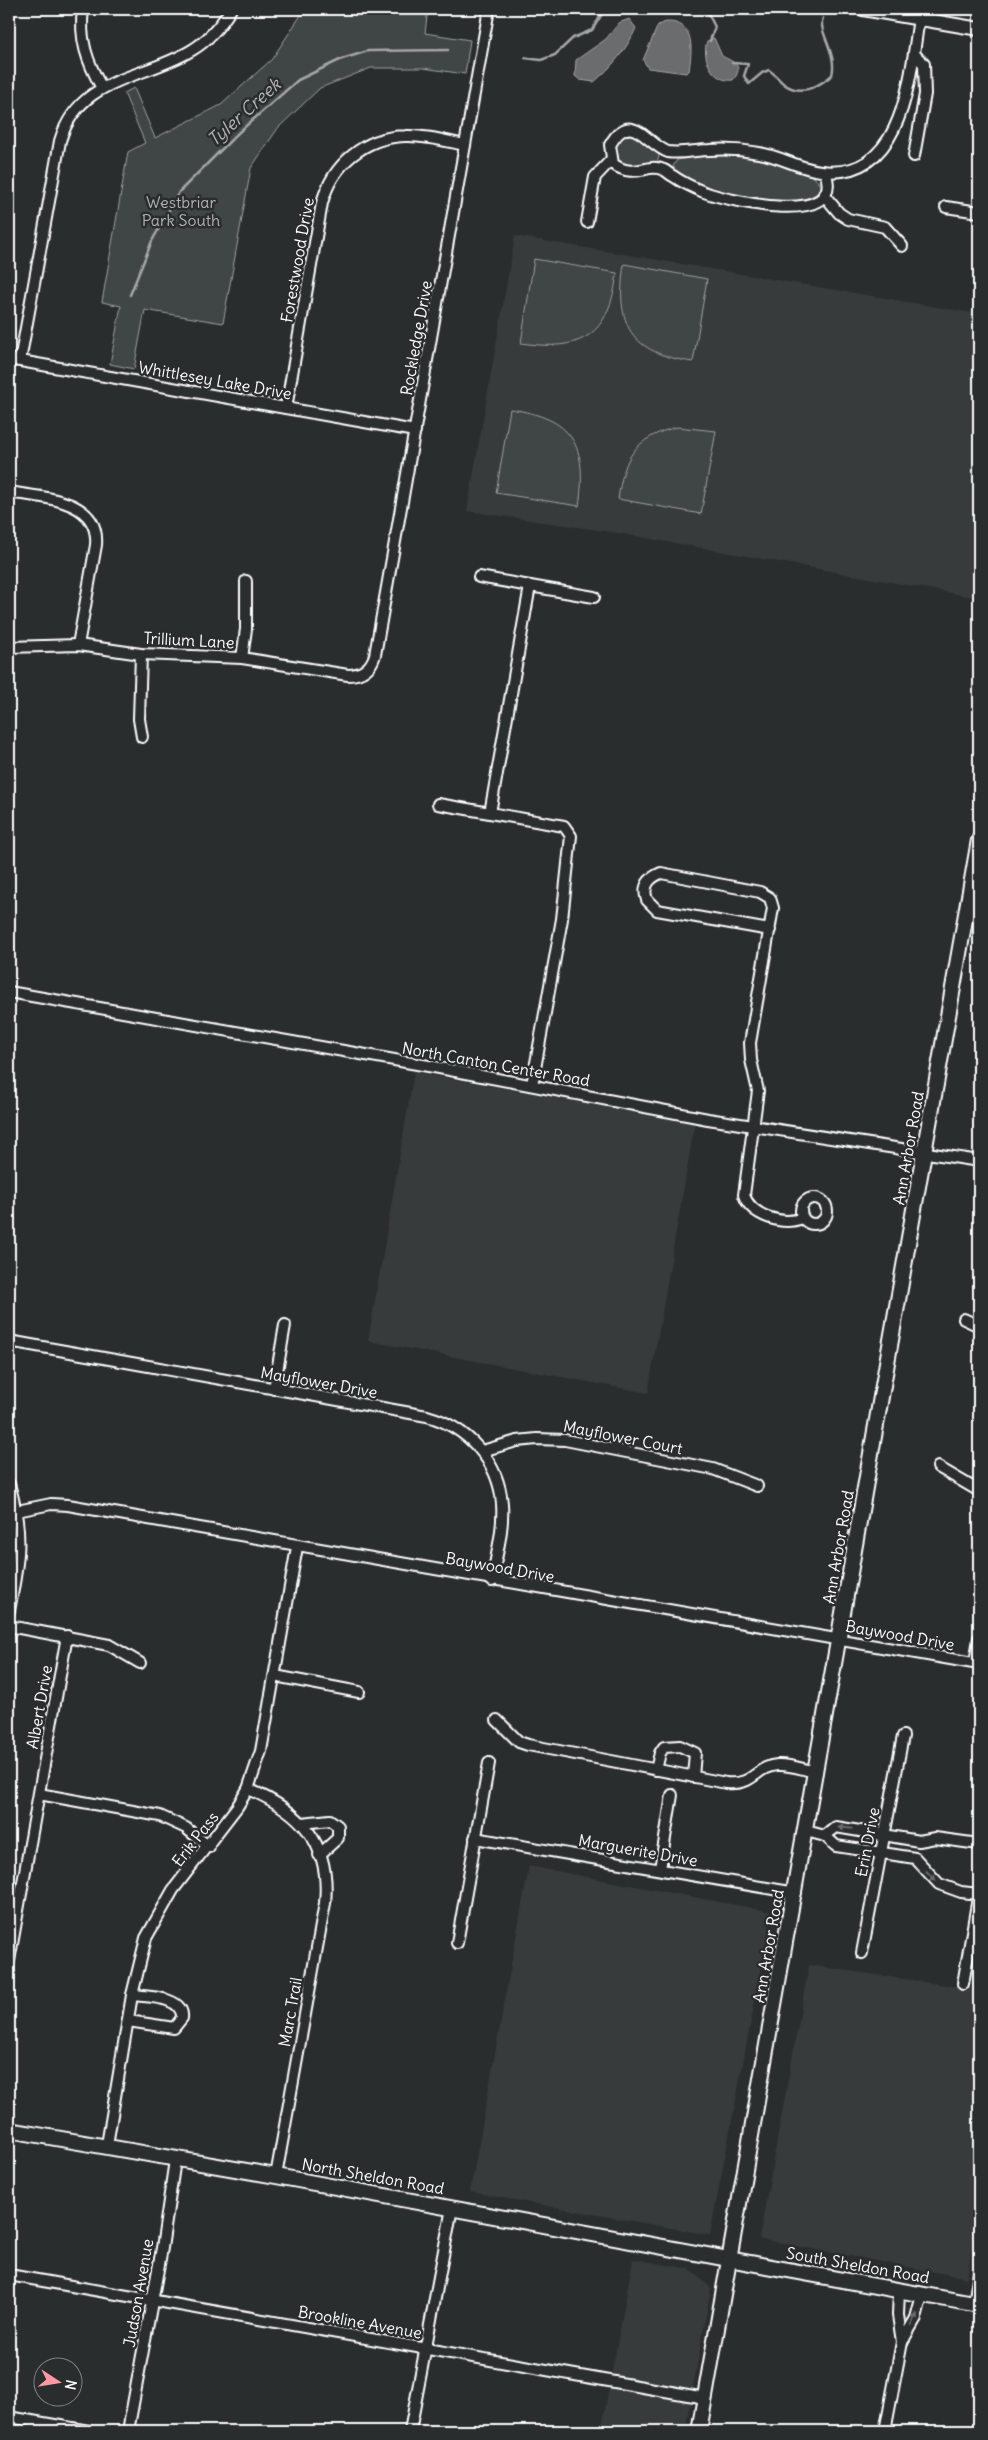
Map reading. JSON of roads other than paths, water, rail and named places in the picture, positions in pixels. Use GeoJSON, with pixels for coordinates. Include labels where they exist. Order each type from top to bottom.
{"type":"FeatureCollection","features":[{"type":"Feature","properties":{"kind":"main road","name":"Ann Arbor Road"},"geometry":{"type":"LineString","coordinates":[[706,2395],[796,1893],[979,840]]}},
{"type":"Feature","properties":{"kind":"main road","name":"North Sheldon Road"},"geometry":{"type":"LineString","coordinates":[[9,2130],[276,2176],[730,2260]]}},
{"type":"Feature","properties":{"kind":"main road","name":"South Sheldon Road"},"geometry":{"type":"LineString","coordinates":[[730,2260],[976,2304]]}},
{"type":"Feature","properties":{"kind":"main road"},"geometry":{"type":"LineString","coordinates":[[699,2431],[706,2395]]}},
{"type":"Feature","properties":{"kind":"street"},"geometry":{"type":"LineString","coordinates":[[83,9],[81,25],[82,42],[88,61],[102,88]]}},
{"type":"Feature","properties":{"kind":"street"},"geometry":{"type":"LineString","coordinates":[[20,361],[63,131],[76,109],[89,96],[102,88],[192,51],[218,28],[231,9]]}},
{"type":"Feature","properties":{"kind":"street","name":"Rockledge Drive"},"geometry":{"type":"LineString","coordinates":[[365,670],[375,655],[489,9]]}},
{"type":"Feature","properties":{"kind":"street"},"geometry":{"type":"LineString","coordinates":[[863,9],[979,29]]}},
{"type":"Feature","properties":{"kind":"street"},"geometry":{"type":"LineString","coordinates":[[824,172],[828,180],[824,196],[819,201],[799,207],[752,204],[726,199],[702,191],[664,169],[631,172],[622,170],[613,164],[611,160],[610,145],[614,137],[622,131],[633,128],[643,133],[662,150],[668,152],[736,150],[762,153],[824,172],[837,172],[856,168],[874,158],[886,145],[896,129],[914,54],[919,18]]}},
{"type":"Feature","properties":{"kind":"street"},"geometry":{"type":"LineString","coordinates":[[914,54],[924,64],[925,94],[914,156]]}},
{"type":"Feature","properties":{"kind":"street","name":"Forestwood Drive"},"geometry":{"type":"LineString","coordinates":[[286,408],[322,204],[326,190],[335,173],[346,160],[363,147],[396,136],[412,136],[465,145]]}},
{"type":"Feature","properties":{"kind":"street"},"geometry":{"type":"LineString","coordinates":[[664,169],[668,152]]}},
{"type":"Feature","properties":{"kind":"street"},"geometry":{"type":"LineString","coordinates":[[587,222],[595,177],[611,160]]}},
{"type":"Feature","properties":{"kind":"street"},"geometry":{"type":"LineString","coordinates":[[824,196],[838,213],[848,219],[885,227],[902,246]]}},
{"type":"Feature","properties":{"kind":"street"},"geometry":{"type":"LineString","coordinates":[[946,206],[979,212]]}},
{"type":"Feature","properties":{"kind":"street","name":"Whittlesey Lake Drive"},"geometry":{"type":"LineString","coordinates":[[9,360],[415,431]]}},
{"type":"Feature","properties":{"kind":"street"},"geometry":{"type":"LineString","coordinates":[[9,492],[70,504],[84,512],[93,523],[96,545],[78,645]]}},
{"type":"Feature","properties":{"kind":"street"},"geometry":{"type":"LineString","coordinates":[[479,577],[594,597]]}},
{"type":"Feature","properties":{"kind":"street"},"geometry":{"type":"LineString","coordinates":[[242,658],[246,629],[246,581]]}},
{"type":"Feature","properties":{"kind":"street"},"geometry":{"type":"LineString","coordinates":[[490,813],[530,586]]}},
{"type":"Feature","properties":{"kind":"street","name":"Trillium Lane"},"geometry":{"type":"LineString","coordinates":[[9,647],[78,645],[141,654],[242,658],[348,676],[365,670]]}},
{"type":"Feature","properties":{"kind":"street"},"geometry":{"type":"LineString","coordinates":[[141,654],[139,719],[142,737]]}},
{"type":"Feature","properties":{"kind":"street"},"geometry":{"type":"LineString","coordinates":[[438,804],[564,826],[571,836],[562,919],[532,1086]]}},
{"type":"Feature","properties":{"kind":"street"},"geometry":{"type":"LineString","coordinates":[[770,930],[657,910],[646,900],[646,886],[652,877],[662,874],[764,893],[772,905],[770,930],[750,1043],[751,1060],[758,1091],[755,1125],[744,1188],[746,1201],[752,1209],[773,1218],[792,1222],[802,1218]]}},
{"type":"Feature","properties":{"kind":"street","name":"North Canton Center Road"},"geometry":{"type":"LineString","coordinates":[[9,992],[708,1119],[979,1161]]}},
{"type":"Feature","properties":{"kind":"street"},"geometry":{"type":"LineString","coordinates":[[964,1319],[979,1326]]}},
{"type":"Feature","properties":{"kind":"street"},"geometry":{"type":"LineString","coordinates":[[274,1390],[285,1325]]}},
{"type":"Feature","properties":{"kind":"street","name":"Mayflower Drive"},"geometry":{"type":"LineString","coordinates":[[9,1341],[433,1418],[460,1431],[482,1451],[496,1475],[502,1504],[502,1523],[492,1581]]}},
{"type":"Feature","properties":{"kind":"street","name":"Mayflower Court"},"geometry":{"type":"LineString","coordinates":[[482,1451],[517,1441],[537,1439],[565,1440],[712,1469],[757,1486]]}},
{"type":"Feature","properties":{"kind":"street"},"geometry":{"type":"LineString","coordinates":[[938,1467],[979,1490]]}},
{"type":"Feature","properties":{"kind":"street"},"geometry":{"type":"LineString","coordinates":[[9,1484],[17,1511],[20,1550],[9,1610]]}},
{"type":"Feature","properties":{"kind":"street","name":"Baywood Drive"},"geometry":{"type":"LineString","coordinates":[[17,1511],[52,1504],[68,1505],[492,1581],[977,1663]]}},
{"type":"Feature","properties":{"kind":"street","name":"Erik Pass"},"geometry":{"type":"LineString","coordinates":[[107,2146],[132,1995],[146,1938],[173,1890],[228,1822],[248,1789],[261,1751],[297,1547]]}},
{"type":"Feature","properties":{"kind":"street"},"geometry":{"type":"LineString","coordinates":[[9,1626],[109,1645],[140,1663]]}},
{"type":"Feature","properties":{"kind":"street","name":"Albert Drive"},"geometry":{"type":"LineString","coordinates":[[9,1961],[67,1636]]}},
{"type":"Feature","properties":{"kind":"street"},"geometry":{"type":"LineString","coordinates":[[977,1663],[979,1638]]}},
{"type":"Feature","properties":{"kind":"street"},"geometry":{"type":"LineString","coordinates":[[275,1676],[359,1692]]}},
{"type":"Feature","properties":{"kind":"street"},"geometry":{"type":"LineString","coordinates":[[497,1720],[519,1742],[528,1745],[737,1785],[776,1765],[817,1772]]}},
{"type":"Feature","properties":{"kind":"street","name":"Erin Drive"},"geometry":{"type":"LineString","coordinates":[[862,1953],[903,1736]]}},
{"type":"Feature","properties":{"kind":"street"},"geometry":{"type":"LineString","coordinates":[[656,1770],[660,1753],[664,1747],[680,1746],[695,1753],[693,1777]]}},
{"type":"Feature","properties":{"kind":"street"},"geometry":{"type":"LineString","coordinates":[[456,1943],[489,1763]]}},
{"type":"Feature","properties":{"kind":"street","name":"Marc Trail"},"geometry":{"type":"LineString","coordinates":[[248,1789],[282,1804],[302,1823],[312,1837],[326,1880],[325,1904],[276,2176]]}},
{"type":"Feature","properties":{"kind":"street"},"geometry":{"type":"LineString","coordinates":[[39,1794],[160,1816],[186,1828],[209,1847]]}},
{"type":"Feature","properties":{"kind":"street"},"geometry":{"type":"LineString","coordinates":[[660,1869],[672,1795]]}},
{"type":"Feature","properties":{"kind":"street"},"geometry":{"type":"LineString","coordinates":[[302,1823],[330,1820],[338,1826],[338,1838],[319,1855]]}},
{"type":"Feature","properties":{"kind":"street"},"geometry":{"type":"LineString","coordinates":[[826,1836],[836,1827],[919,1841],[935,1838],[979,1844]]}},
{"type":"Feature","properties":{"kind":"street"},"geometry":{"type":"LineString","coordinates":[[806,1832],[826,1836],[836,1846],[915,1858],[939,1884],[960,1892],[979,1893],[963,1984]]}},
{"type":"Feature","properties":{"kind":"street","name":"Marguerite Drive"},"geometry":{"type":"LineString","coordinates":[[475,1838],[796,1893]]}},
{"type":"Feature","properties":{"kind":"street"},"geometry":{"type":"LineString","coordinates":[[915,1858],[919,1841]]}},
{"type":"Feature","properties":{"kind":"street"},"geometry":{"type":"LineString","coordinates":[[128,2021],[174,2028],[182,2018],[182,2010],[176,2003],[132,1995]]}},
{"type":"Feature","properties":{"kind":"street","name":"Judson Avenue"},"geometry":{"type":"LineString","coordinates":[[128,2431],[175,2160]]}},
{"type":"Feature","properties":{"kind":"street"},"geometry":{"type":"LineString","coordinates":[[410,2431],[452,2208]]}},
{"type":"Feature","properties":{"kind":"street"},"geometry":{"type":"LineString","coordinates":[[976,2304],[979,2272]]}},
{"type":"Feature","properties":{"kind":"street","name":"Brookline Avenue"},"geometry":{"type":"LineString","coordinates":[[9,2276],[424,2349],[706,2395]]}},
{"type":"Feature","properties":{"kind":"street"},"geometry":{"type":"LineString","coordinates":[[885,2431],[902,2342],[898,2315],[899,2291]]}},
{"type":"Feature","properties":{"kind":"street"},"geometry":{"type":"LineString","coordinates":[[902,2342],[916,2318],[922,2295]]}},
{"type":"Feature","properties":{"kind":"street"},"geometry":{"type":"LineString","coordinates":[[9,2417],[88,2431]]}},
{"type":"Feature","properties":{"kind":"waterway","name":"Tyler Creek"},"geometry":{"type":"LineString","coordinates":[[525,58],[541,60],[555,55],[573,38],[592,30],[605,9]]}},
{"type":"Feature","properties":{"kind":"waterway","name":"Tyler Creek"},"geometry":{"type":"LineString","coordinates":[[706,9],[715,27],[710,41]]}},
{"type":"Feature","properties":{"kind":"waterway","name":"Tyler Creek"},"geometry":{"type":"LineString","coordinates":[[732,63],[748,64],[744,76],[749,84],[762,73],[769,70],[790,88],[803,90],[815,86],[832,75],[833,67],[823,29],[823,18]]}},
{"type":"Feature","properties":{"kind":"waterway","name":"Tyler Creek"},"geometry":{"type":"LineString","coordinates":[[130,295],[152,241],[179,192],[239,132],[298,80],[342,59],[368,51],[448,50]]}},
{"type":"Feature","properties":{"kind":"park label","name":"Westbriar Park South"},"geometry":{"type":"Point","coordinates":[181,211]}}]}
